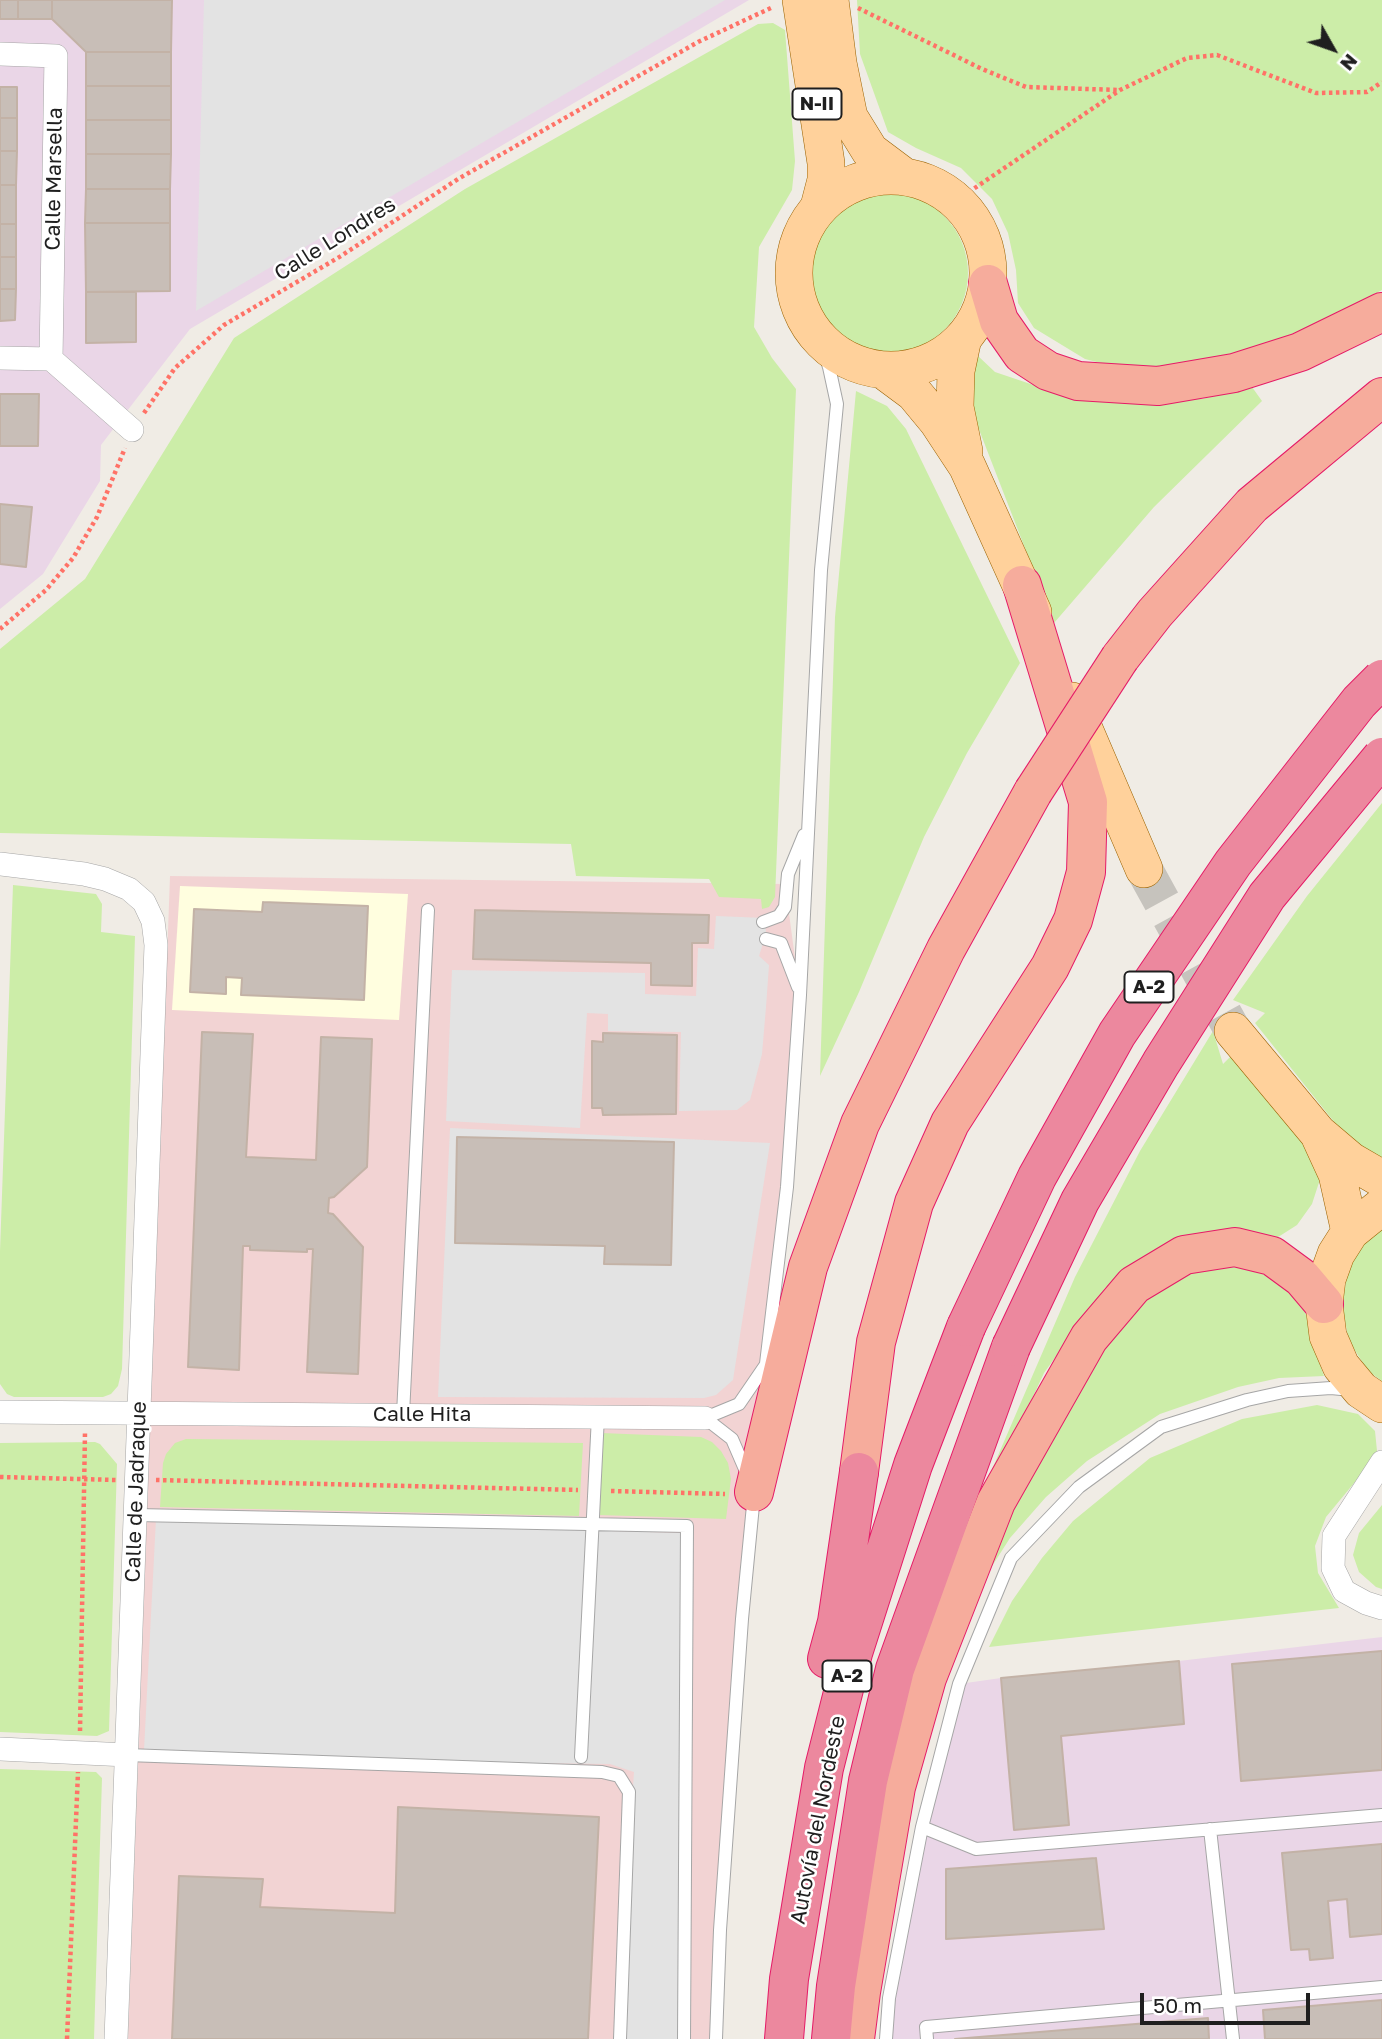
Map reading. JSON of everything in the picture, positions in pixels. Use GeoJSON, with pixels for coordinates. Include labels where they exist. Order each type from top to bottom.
{"type":"FeatureCollection","features":[{"type":"Feature","properties":{"kind":"highway"},"geometry":{"type":"LineString","coordinates":[[988,284],[999,321],[1022,354],[1048,371],[1078,381],[1158,387],[1234,373],[1300,352],[1382,312]]}},
{"type":"Feature","properties":{"kind":"highway"},"geometry":{"type":"LineString","coordinates":[[754,1493],[808,1267],[860,1124],[946,949],[1033,792],[1120,658],[1155,612],[1252,505],[1382,397]]}},
{"type":"Feature","properties":{"kind":"highway"},"geometry":{"type":"LineString","coordinates":[[760,2039],[764,1975],[800,1764],[836,1622],[876,1342],[914,1203],[950,1123],[1051,967],[1073,920],[1086,872],[1088,802],[1022,585]]}},
{"type":"Feature","properties":{"kind":"highway","name":"Autovía del Nordeste"},"geometry":{"type":"LineString","coordinates":[[784,2039],[789,1979],[824,1768],[853,1653],[913,1465],[966,1327],[1037,1177],[1117,1034],[1233,863],[1359,702],[1382,679]]}},
{"type":"Feature","properties":{"kind":"highway","name":"Autovía del Nordeste"},"geometry":{"type":"LineString","coordinates":[[831,2039],[836,1986],[869,1781],[895,1669],[1011,1347],[1080,1200],[1168,1052],[1267,896],[1382,757]]}},
{"type":"Feature","properties":{"kind":"highway"},"geometry":{"type":"LineString","coordinates":[[855,2039],[896,1787],[927,1678],[996,1502],[1089,1338],[1134,1285],[1184,1255],[1235,1247],[1272,1256],[1302,1278],[1324,1304]]}},
{"type":"Feature","properties":{"kind":"main road"},"geometry":{"type":"LineString","coordinates":[[821,2],[849,117],[870,151],[902,175]]}},
{"type":"Feature","properties":{"kind":"main road","name":"N-II"},"geometry":{"type":"LineString","coordinates":[[819,207],[826,180],[821,2]]}},
{"type":"Feature","properties":{"kind":"main road"},"geometry":{"type":"LineString","coordinates":[[902,175],[932,183],[957,200],[976,225],[987,253],[988,284],[980,313],[963,338],[946,353],[927,363],[905,369],[883,370],[860,365],[838,355],[820,340],[807,324],[799,305],[793,274],[798,243],[806,224],[819,207],[843,188],[871,177],[902,175]]}},
{"type":"Feature","properties":{"kind":"main road"},"geometry":{"type":"LineString","coordinates":[[963,338],[956,371],[955,407],[967,466]]}},
{"type":"Feature","properties":{"kind":"main road"},"geometry":{"type":"LineString","coordinates":[[883,370],[914,393],[938,422],[967,466],[1022,585],[1144,869]]}},
{"type":"Feature","properties":{"kind":"main road"},"geometry":{"type":"LineString","coordinates":[[1233,1031],[1318,1133],[1351,1161],[1382,1179]]}},
{"type":"Feature","properties":{"kind":"main road"},"geometry":{"type":"LineString","coordinates":[[1318,1133],[1337,1174],[1350,1233]]}},
{"type":"Feature","properties":{"kind":"main road"},"geometry":{"type":"LineString","coordinates":[[1375,1404],[1341,1366],[1328,1336],[1324,1304],[1327,1279],[1336,1254],[1350,1233],[1382,1206]]}},
{"type":"Feature","properties":{"kind":"street","name":"Calle Marsella"},"geometry":{"type":"LineString","coordinates":[[0,54],[56,55],[51,359]]}},
{"type":"Feature","properties":{"kind":"street"},"geometry":{"type":"LineString","coordinates":[[0,358],[51,359],[132,430]]}},
{"type":"Feature","properties":{"kind":"street","name":"Calle de Jadraque"},"geometry":{"type":"LineString","coordinates":[[0,865],[84,873],[129,889],[144,902],[153,921],[156,945],[116,2039]]}},
{"type":"Feature","properties":{"kind":"street","name":"Calle Hita"},"geometry":{"type":"LineString","coordinates":[[0,1412],[705,1418]]}},
{"type":"Feature","properties":{"kind":"street"},"geometry":{"type":"LineString","coordinates":[[1382,1462],[1334,1536],[1333,1568],[1344,1591],[1382,1608]]}},
{"type":"Feature","properties":{"kind":"street"},"geometry":{"type":"LineString","coordinates":[[1356,1504],[1382,1482]]}},
{"type":"Feature","properties":{"kind":"street"},"geometry":{"type":"LineString","coordinates":[[0,1749],[127,1755]]}},
{"type":"Feature","properties":{"kind":"lane"},"geometry":{"type":"LineString","coordinates":[[716,2039],[720,1930],[741,1633],[765,1366],[788,1186],[821,570],[837,404],[820,340]]}},
{"type":"Feature","properties":{"kind":"lane"},"geometry":{"type":"LineString","coordinates":[[763,922],[779,916],[785,906],[788,874],[808,825]]}},
{"type":"Feature","properties":{"kind":"lane"},"geometry":{"type":"LineString","coordinates":[[404,1414],[428,910]]}},
{"type":"Feature","properties":{"kind":"lane"},"geometry":{"type":"LineString","coordinates":[[766,939],[781,943],[800,995]]}},
{"type":"Feature","properties":{"kind":"lane","name":"Calle Hita"},"geometry":{"type":"LineString","coordinates":[[705,1418],[739,1404],[765,1366]]}},
{"type":"Feature","properties":{"kind":"lane"},"geometry":{"type":"LineString","coordinates":[[886,2039],[889,1998],[922,1827],[960,1684],[1011,1558],[1079,1487],[1161,1427],[1247,1400],[1288,1391],[1331,1388],[1375,1404]]}},
{"type":"Feature","properties":{"kind":"lane"},"geometry":{"type":"LineString","coordinates":[[581,1756],[598,1416]]}},
{"type":"Feature","properties":{"kind":"lane"},"geometry":{"type":"LineString","coordinates":[[705,1418],[732,1439],[754,1493]]}},
{"type":"Feature","properties":{"kind":"lane"},"geometry":{"type":"LineString","coordinates":[[136,1515],[687,1526],[684,2039]]}},
{"type":"Feature","properties":{"kind":"lane"},"geometry":{"type":"LineString","coordinates":[[127,1755],[602,1772],[619,1776],[629,1792],[620,2039]]}},
{"type":"Feature","properties":{"kind":"lane"},"geometry":{"type":"LineString","coordinates":[[922,1827],[975,1849],[1382,1815]]}},
{"type":"Feature","properties":{"kind":"lane"},"geometry":{"type":"LineString","coordinates":[[1210,1829],[1233,2039]]}},
{"type":"Feature","properties":{"kind":"lane"},"geometry":{"type":"LineString","coordinates":[[926,2039],[926,2027],[1382,1987]]}},
{"type":"Feature","properties":{"kind":"path"},"geometry":{"type":"LineString","coordinates":[[821,2],[1026,87],[1120,90]]}},
{"type":"Feature","properties":{"kind":"path","name":"Calle Londres"},"geometry":{"type":"LineString","coordinates":[[0,629],[46,590],[73,558],[97,517],[132,430],[175,368],[224,325],[341,256],[458,179],[698,42],[780,4],[821,2]]}},
{"type":"Feature","properties":{"kind":"path"},"geometry":{"type":"LineString","coordinates":[[957,200],[1120,90],[1187,58],[1217,55],[1316,93],[1367,92],[1382,82]]}},
{"type":"Feature","properties":{"kind":"path"},"geometry":{"type":"LineString","coordinates":[[67,2039],[79,1753],[85,1414]]}},
{"type":"Feature","properties":{"kind":"path"},"geometry":{"type":"LineString","coordinates":[[0,1477],[754,1493]]}},
{"type":"Feature","properties":{"kind":"shaded area"},"geometry":{"type":"Polygon","coordinates":[[[0,0],[749,0],[190,329],[101,445],[100,481],[43,574],[0,609],[0,0]]]}},
{"type":"Feature","properties":{"kind":"shaded area"},"geometry":{"type":"Polygon","coordinates":[[[204,0],[725,0],[196,311],[204,0]]]}},
{"type":"Feature","properties":{"kind":"shaded area"},"geometry":{"type":"Polygon","coordinates":[[[170,876],[785,884],[800,995],[765,1366],[716,2039],[128,2039],[170,876]]]}},
{"type":"Feature","properties":{"kind":"shaded area"},"geometry":{"type":"Polygon","coordinates":[[[180,886],[408,894],[399,1020],[172,1010],[180,886]]]}},
{"type":"Feature","properties":{"kind":"shaded area"},"geometry":{"type":"Polygon","coordinates":[[[716,916],[765,918],[766,934],[759,956],[769,965],[762,1054],[750,1100],[737,1110],[679,1111],[681,1032],[608,1031],[608,1014],[587,1013],[580,1128],[446,1121],[452,970],[645,973],[645,994],[696,996],[698,948],[714,949],[716,916]]]}},
{"type":"Feature","properties":{"kind":"shaded area"},"geometry":{"type":"Polygon","coordinates":[[[450,1128],[770,1143],[733,1380],[716,1395],[704,1398],[438,1397],[450,1128]]]}},
{"type":"Feature","properties":{"kind":"shaded area"},"geometry":{"type":"Polygon","coordinates":[[[156,1519],[684,1533],[680,2039],[620,2039],[634,1772],[610,1764],[370,1761],[144,1750],[156,1519]]]}},
{"type":"Feature","properties":{"kind":"shaded area"},"geometry":{"type":"Polygon","coordinates":[[[1382,1637],[1382,2039],[886,2039],[889,1998],[959,1684],[1382,1637]]]}},
{"type":"Feature","properties":{"kind":"green space"},"geometry":{"type":"Polygon","coordinates":[[[857,0],[1382,0],[1382,290],[1325,321],[1251,350],[1136,372],[1085,359],[1034,328],[1018,303],[1016,270],[1008,233],[992,199],[961,168],[888,132],[860,54],[857,0]]]}},
{"type":"Feature","properties":{"kind":"green space"},"geometry":{"type":"Polygon","coordinates":[[[773,23],[785,30],[795,161],[792,190],[759,247],[754,327],[772,358],[796,389],[775,897],[769,907],[762,909],[761,899],[719,897],[709,879],[576,876],[571,844],[0,833],[0,649],[85,579],[234,338],[465,189],[758,24],[773,23]]]}},
{"type":"Feature","properties":{"kind":"green space"},"geometry":{"type":"Polygon","coordinates":[[[888,193],[919,199],[944,217],[962,242],[968,273],[962,304],[944,329],[919,347],[888,353],[857,347],[832,329],[814,304],[808,273],[814,242],[832,217],[857,199],[888,193]]]}},
{"type":"Feature","properties":{"kind":"green space"},"geometry":{"type":"Polygon","coordinates":[[[977,355],[995,372],[1069,397],[1202,399],[1252,387],[1262,401],[1154,507],[1054,623],[973,414],[970,391],[977,355]]]}},
{"type":"Feature","properties":{"kind":"green space"},"geometry":{"type":"Polygon","coordinates":[[[856,391],[887,406],[906,429],[1020,663],[967,753],[924,837],[859,992],[820,1076],[835,617],[856,391]]]}},
{"type":"Feature","properties":{"kind":"green space"},"geometry":{"type":"Polygon","coordinates":[[[1382,803],[1382,1168],[1351,1143],[1255,1023],[1265,1013],[1233,1000],[1307,896],[1382,803]]]}},
{"type":"Feature","properties":{"kind":"green space"},"geometry":{"type":"Polygon","coordinates":[[[13,885],[96,894],[102,904],[101,932],[135,936],[122,1369],[118,1386],[111,1394],[103,1397],[14,1397],[7,1394],[0,1384],[0,1251],[13,885]]]}},
{"type":"Feature","properties":{"kind":"green space"},"geometry":{"type":"Polygon","coordinates":[[[1213,1031],[1223,1064],[1234,1053],[1324,1167],[1312,1204],[1297,1225],[1275,1239],[1159,1253],[1105,1288],[1044,1373],[995,1478],[990,1474],[1075,1277],[1140,1151],[1213,1031]]]}},
{"type":"Feature","properties":{"kind":"green space"},"geometry":{"type":"Polygon","coordinates":[[[1382,1227],[1382,1381],[1368,1371],[1349,1341],[1342,1306],[1348,1270],[1366,1239],[1382,1227]]]}},
{"type":"Feature","properties":{"kind":"green space"},"geometry":{"type":"Polygon","coordinates":[[[1258,1266],[1304,1304],[1312,1342],[1324,1376],[1279,1378],[1238,1387],[1160,1414],[1087,1461],[1046,1497],[1010,1538],[980,1585],[1038,1451],[1090,1353],[1158,1287],[1206,1267],[1258,1266]]]}},
{"type":"Feature","properties":{"kind":"green space"},"geometry":{"type":"Polygon","coordinates":[[[1317,1405],[1358,1414],[1375,1431],[1377,1451],[1369,1465],[1326,1517],[1315,1546],[1318,1573],[1339,1608],[989,1647],[1012,1601],[1042,1558],[1073,1521],[1150,1458],[1242,1419],[1317,1405]]]}},
{"type":"Feature","properties":{"kind":"green space"},"geometry":{"type":"Polygon","coordinates":[[[601,1433],[701,1437],[712,1442],[728,1463],[731,1479],[726,1519],[598,1515],[601,1433]]]}},
{"type":"Feature","properties":{"kind":"green space"},"geometry":{"type":"Polygon","coordinates":[[[186,1439],[583,1443],[579,1516],[160,1507],[166,1454],[175,1443],[186,1439]]]}},
{"type":"Feature","properties":{"kind":"green space"},"geometry":{"type":"Polygon","coordinates":[[[0,1443],[100,1444],[117,1464],[109,1731],[97,1736],[0,1732],[0,1443]]]}},
{"type":"Feature","properties":{"kind":"green space"},"geometry":{"type":"Polygon","coordinates":[[[1382,1505],[1382,1589],[1359,1572],[1353,1555],[1359,1533],[1382,1505]]]}},
{"type":"Feature","properties":{"kind":"green space"},"geometry":{"type":"Polygon","coordinates":[[[0,1769],[96,1772],[102,1778],[94,2039],[0,2039],[0,1769]]]}},
{"type":"Feature","properties":{"kind":"building"},"geometry":{"type":"Polygon","coordinates":[[[0,0],[18,0],[18,19],[0,19],[0,0]]]}},
{"type":"Feature","properties":{"kind":"building"},"geometry":{"type":"Polygon","coordinates":[[[18,0],[52,0],[52,19],[18,19],[18,0]]]}},
{"type":"Feature","properties":{"kind":"building"},"geometry":{"type":"Polygon","coordinates":[[[52,0],[172,0],[171,52],[86,52],[52,19],[52,0]]]}},
{"type":"Feature","properties":{"kind":"building"},"geometry":{"type":"Polygon","coordinates":[[[86,52],[171,52],[171,86],[86,86],[86,52]]]}},
{"type":"Feature","properties":{"kind":"building"},"geometry":{"type":"Polygon","coordinates":[[[86,86],[171,86],[171,120],[86,120],[86,86]]]}},
{"type":"Feature","properties":{"kind":"building"},"geometry":{"type":"Polygon","coordinates":[[[0,87],[17,87],[17,118],[0,118],[0,87]]]}},
{"type":"Feature","properties":{"kind":"building"},"geometry":{"type":"Polygon","coordinates":[[[0,118],[17,118],[17,151],[0,151],[0,118]]]}},
{"type":"Feature","properties":{"kind":"building"},"geometry":{"type":"Polygon","coordinates":[[[86,120],[171,120],[171,154],[86,154],[86,120]]]}},
{"type":"Feature","properties":{"kind":"building"},"geometry":{"type":"Polygon","coordinates":[[[0,151],[17,151],[16,185],[0,185],[0,151]]]}},
{"type":"Feature","properties":{"kind":"building"},"geometry":{"type":"Polygon","coordinates":[[[86,154],[171,154],[170,189],[86,189],[86,154]]]}},
{"type":"Feature","properties":{"kind":"building"},"geometry":{"type":"Polygon","coordinates":[[[0,185],[16,185],[16,224],[0,224],[0,185]]]}},
{"type":"Feature","properties":{"kind":"building"},"geometry":{"type":"Polygon","coordinates":[[[86,189],[170,189],[170,223],[85,223],[86,189]]]}},
{"type":"Feature","properties":{"kind":"building"},"geometry":{"type":"Polygon","coordinates":[[[85,223],[170,223],[170,291],[86,292],[85,223]]]}},
{"type":"Feature","properties":{"kind":"building"},"geometry":{"type":"Polygon","coordinates":[[[0,224],[16,224],[16,257],[0,257],[0,224]]]}},
{"type":"Feature","properties":{"kind":"building"},"geometry":{"type":"Polygon","coordinates":[[[0,257],[16,257],[16,289],[0,289],[0,257]]]}},
{"type":"Feature","properties":{"kind":"building"},"geometry":{"type":"Polygon","coordinates":[[[0,289],[16,289],[15,320],[0,321],[0,289]]]}},
{"type":"Feature","properties":{"kind":"building"},"geometry":{"type":"Polygon","coordinates":[[[86,292],[136,292],[136,342],[86,343],[86,292]]]}},
{"type":"Feature","properties":{"kind":"building"},"geometry":{"type":"Polygon","coordinates":[[[0,394],[39,394],[38,446],[0,446],[0,394]]]}},
{"type":"Feature","properties":{"kind":"building"},"geometry":{"type":"Polygon","coordinates":[[[0,504],[32,507],[26,567],[0,564],[0,504]]]}},
{"type":"Feature","properties":{"kind":"building"},"geometry":{"type":"Polygon","coordinates":[[[263,902],[368,906],[364,1000],[241,995],[242,978],[226,977],[226,994],[190,992],[194,909],[262,912],[263,902]]]}},
{"type":"Feature","properties":{"kind":"building"},"geometry":{"type":"Polygon","coordinates":[[[475,910],[709,915],[708,943],[692,943],[692,986],[651,985],[651,963],[473,959],[475,910]]]}},
{"type":"Feature","properties":{"kind":"building"},"geometry":{"type":"Polygon","coordinates":[[[202,1032],[253,1034],[246,1157],[316,1160],[321,1037],[372,1039],[367,1167],[334,1197],[329,1198],[328,1213],[333,1214],[363,1247],[358,1374],[307,1372],[313,1249],[307,1249],[307,1252],[250,1250],[250,1246],[243,1246],[239,1370],[188,1367],[202,1032]]]}},
{"type":"Feature","properties":{"kind":"building"},"geometry":{"type":"Polygon","coordinates":[[[603,1033],[677,1035],[676,1114],[603,1115],[602,1108],[592,1108],[592,1041],[603,1042],[603,1033]]]}},
{"type":"Feature","properties":{"kind":"building"},"geometry":{"type":"Polygon","coordinates":[[[457,1137],[674,1142],[671,1265],[604,1264],[605,1246],[455,1243],[457,1137]]]}},
{"type":"Feature","properties":{"kind":"building"},"geometry":{"type":"Polygon","coordinates":[[[1382,1651],[1382,1770],[1241,1781],[1232,1664],[1382,1651]]]}},
{"type":"Feature","properties":{"kind":"building"},"geometry":{"type":"Polygon","coordinates":[[[1179,1661],[1184,1724],[1061,1736],[1069,1825],[1014,1830],[1001,1678],[1179,1661]]]}},
{"type":"Feature","properties":{"kind":"building"},"geometry":{"type":"Polygon","coordinates":[[[398,1807],[599,1817],[588,2039],[172,2039],[179,1876],[263,1879],[260,1907],[395,1913],[398,1807]]]}},
{"type":"Feature","properties":{"kind":"building"},"geometry":{"type":"Polygon","coordinates":[[[1382,1844],[1382,1934],[1350,1937],[1347,1899],[1328,1901],[1333,1958],[1310,1960],[1309,1949],[1291,1950],[1282,1853],[1382,1844]]]}},
{"type":"Feature","properties":{"kind":"building"},"geometry":{"type":"Polygon","coordinates":[[[1096,1858],[1104,1929],[946,1939],[946,1869],[1096,1858]]]}},
{"type":"Feature","properties":{"kind":"building"},"geometry":{"type":"Polygon","coordinates":[[[1382,2000],[1382,2039],[1265,2039],[1263,2010],[1382,2000]]]}},
{"type":"Feature","properties":{"kind":"building"},"geometry":{"type":"Polygon","coordinates":[[[1208,2018],[1209,2039],[955,2039],[1208,2018]]]}},
{"type":"Feature","properties":{"kind":"tunnel"},"geometry":{"type":"LineString","coordinates":[[1144,869],[1233,1031]]}}]}
